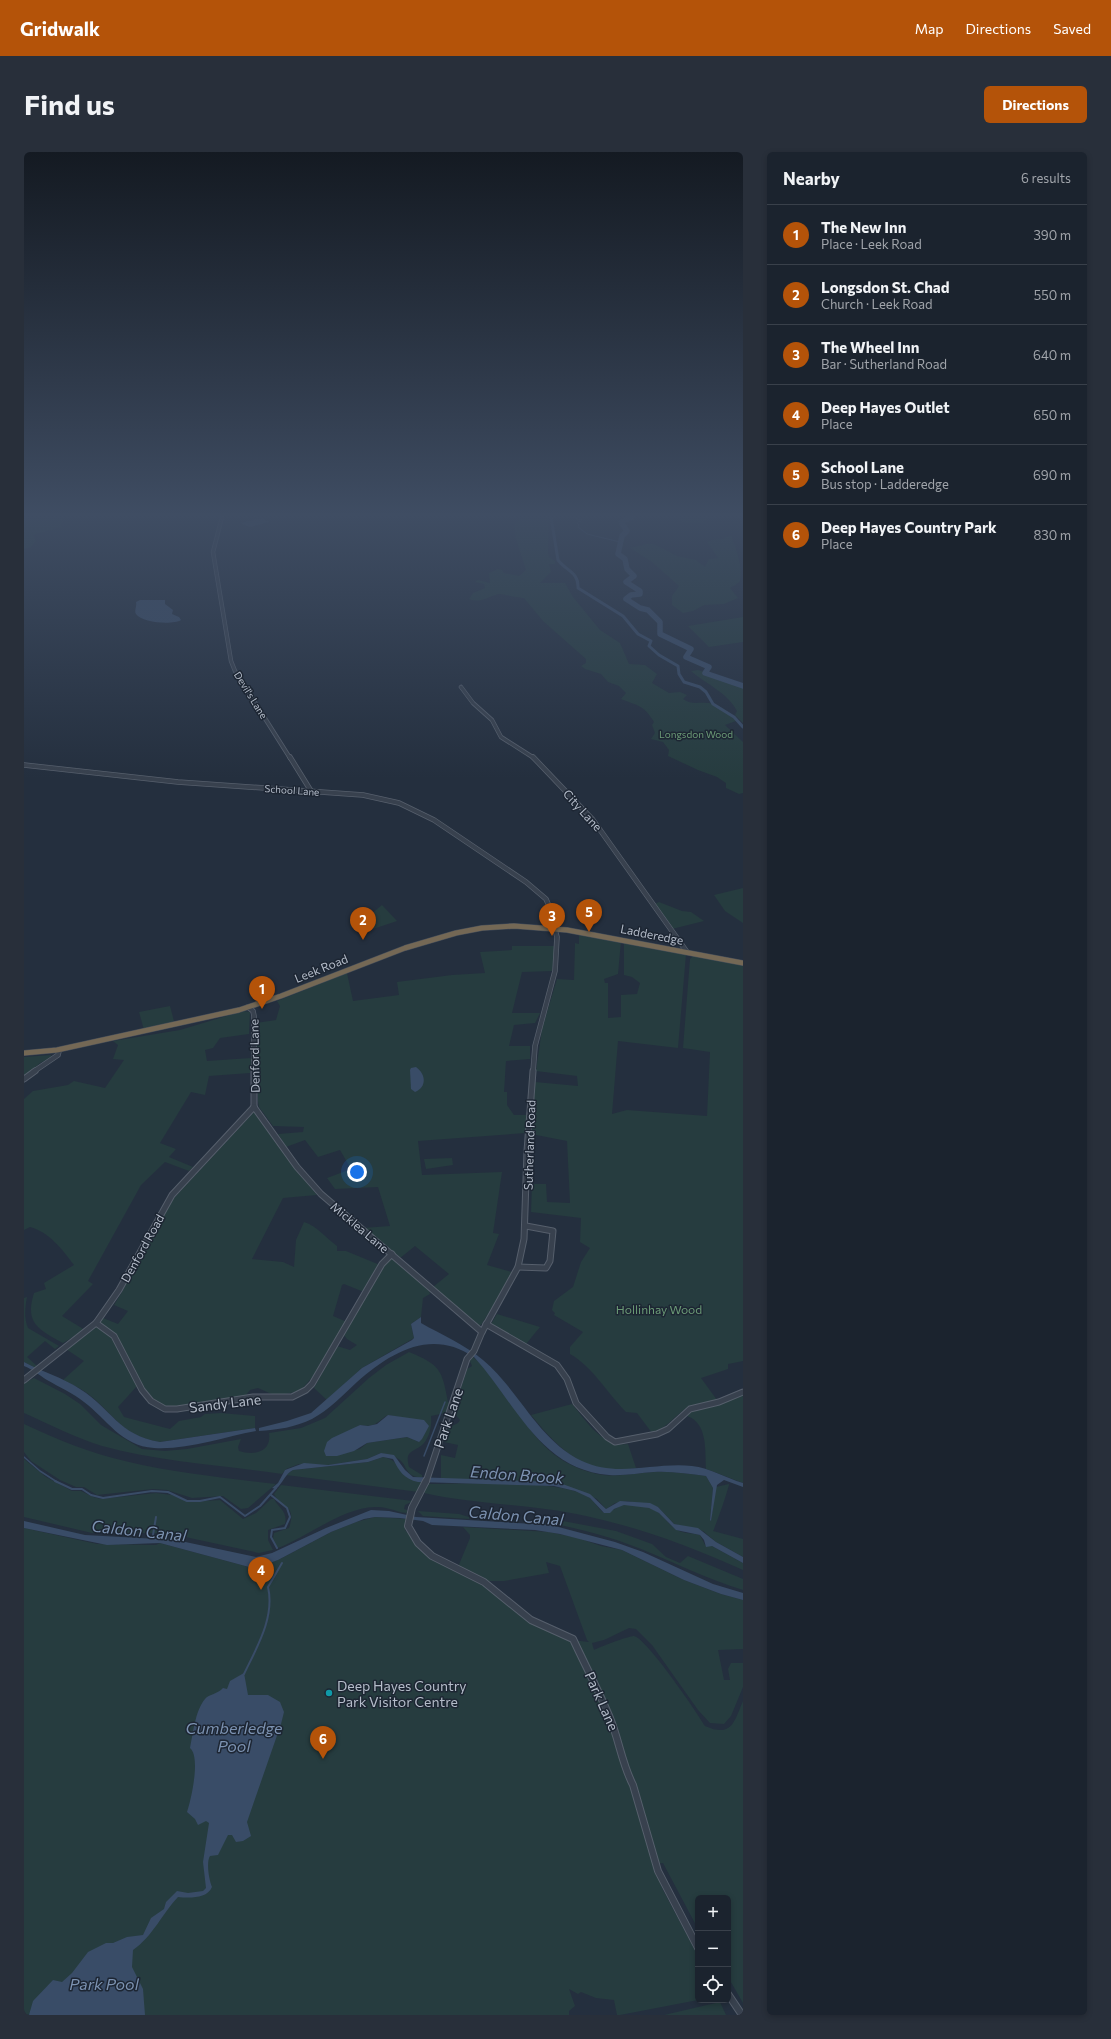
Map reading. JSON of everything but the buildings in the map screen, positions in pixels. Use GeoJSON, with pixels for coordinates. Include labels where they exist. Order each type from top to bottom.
{"type":"FeatureCollection","features":[{"type":"Feature","properties":{"kind":"highway","name":"Leek Road"},"geometry":{"type":"LineString","coordinates":[[24,1053],[59,1051],[111,1037],[184,1024],[248,1007],[359,965],[464,932],[506,926],[556,929]]}},
{"type":"Feature","properties":{"kind":"highway","name":"Ladderedge"},"geometry":{"type":"LineString","coordinates":[[556,929],[610,937],[743,963]]}},
{"type":"Feature","properties":{"kind":"street","name":"Devil's Lane"},"geometry":{"type":"LineString","coordinates":[[220,604],[231,661],[235,671],[311,791]]}},
{"type":"Feature","properties":{"kind":"street","name":"City Lane"},"geometry":{"type":"LineString","coordinates":[[461,687],[473,703],[492,720],[501,737],[534,758],[593,820],[687,952]]}},
{"type":"Feature","properties":{"kind":"street","name":"School Lane"},"geometry":{"type":"LineString","coordinates":[[24,765],[52,766],[159,781],[311,791],[383,798],[420,811],[485,853],[536,890],[546,899],[550,906],[556,929]]}},
{"type":"Feature","properties":{"kind":"street","name":"Sutherland Road"},"geometry":{"type":"LineString","coordinates":[[468,1358],[474,1351],[486,1324],[518,1267],[526,1226],[527,1151],[535,1046],[555,971],[556,929]]}},
{"type":"Feature","properties":{"kind":"street","name":"Denford Lane"},"geometry":{"type":"LineString","coordinates":[[248,1007],[253,1011],[254,1016],[254,1107]]}},
{"type":"Feature","properties":{"kind":"street"},"geometry":{"type":"LineString","coordinates":[[24,1079],[58,1055],[59,1051]]}},
{"type":"Feature","properties":{"kind":"street","name":"Micklea Lane"},"geometry":{"type":"LineString","coordinates":[[254,1107],[298,1167],[321,1194],[482,1332]]}},
{"type":"Feature","properties":{"kind":"street","name":"Denford Road"},"geometry":{"type":"LineString","coordinates":[[24,1380],[96,1323],[119,1290],[172,1194],[254,1107]]}},
{"type":"Feature","properties":{"kind":"street"},"geometry":{"type":"LineString","coordinates":[[518,1267],[546,1268],[550,1261],[553,1231],[526,1226]]}},
{"type":"Feature","properties":{"kind":"street","name":"Sandy Lane"},"geometry":{"type":"LineString","coordinates":[[96,1323],[114,1336],[142,1390],[154,1404],[165,1408],[177,1409],[252,1397],[292,1397],[306,1390],[315,1381],[382,1264],[392,1254]]}},
{"type":"Feature","properties":{"kind":"street"},"geometry":{"type":"LineString","coordinates":[[486,1324],[553,1361],[567,1379],[576,1403],[607,1438],[615,1442],[657,1434],[668,1429],[690,1409],[719,1402],[743,1392]]}},
{"type":"Feature","properties":{"kind":"street","name":"Park Lane"},"geometry":{"type":"LineString","coordinates":[[468,1358],[449,1418],[426,1477],[424,1486],[414,1503],[409,1522],[409,1531],[418,1543],[432,1556],[484,1582],[531,1620],[573,1639],[610,1716],[620,1744],[626,1772],[633,1785],[658,1871],[695,1942]]}},
{"type":"Feature","properties":{"kind":"street"},"geometry":{"type":"LineString","coordinates":[[731,1998],[742,2015]]}},
{"type":"Feature","properties":{"kind":"green space","name":"Longsdon Wood"},"geometry":{"type":"Polygon","coordinates":[[[529,604],[579,604],[600,630],[620,643],[629,664],[645,665],[657,674],[652,683],[669,693],[680,692],[687,695],[683,699],[689,702],[711,703],[728,712],[736,721],[725,725],[743,742],[743,793],[739,794],[726,788],[726,783],[717,777],[668,756],[669,750],[663,742],[651,739],[655,733],[652,725],[654,722],[647,712],[640,707],[621,699],[626,693],[619,686],[608,682],[601,674],[585,669],[581,666],[586,663],[586,659],[543,621],[529,604]]]}},
{"type":"Feature","properties":{"kind":"green space"},"geometry":{"type":"Polygon","coordinates":[[[724,604],[704,605],[693,611],[683,613],[672,605],[724,604]]]}},
{"type":"Feature","properties":{"kind":"green space"},"geometry":{"type":"Polygon","coordinates":[[[743,617],[743,642],[709,647],[688,626],[743,617]]]}},
{"type":"Feature","properties":{"kind":"green space"},"geometry":{"type":"Polygon","coordinates":[[[698,670],[705,672],[707,676],[743,687],[743,723],[735,715],[737,711],[728,699],[691,671],[698,670]]]}},
{"type":"Feature","properties":{"kind":"green space"},"geometry":{"type":"Polygon","coordinates":[[[743,888],[743,923],[725,911],[714,895],[743,888]]]}},
{"type":"Feature","properties":{"kind":"green space"},"geometry":{"type":"Polygon","coordinates":[[[659,902],[682,911],[691,912],[704,921],[672,929],[655,904],[659,902]]]}},
{"type":"Feature","properties":{"kind":"green space"},"geometry":{"type":"Polygon","coordinates":[[[382,905],[397,921],[373,929],[364,920],[382,905]]]}},
{"type":"Feature","properties":{"kind":"green space","name":"Hollinhay Wood"},"geometry":{"type":"Polygon","coordinates":[[[579,934],[621,941],[618,974],[604,979],[605,983],[608,983],[608,1018],[621,1017],[621,995],[637,994],[640,983],[632,977],[624,975],[624,942],[686,954],[678,1048],[618,1041],[612,1114],[627,1110],[707,1116],[710,1052],[683,1048],[690,959],[693,956],[698,956],[743,965],[743,1361],[728,1364],[728,1369],[701,1378],[717,1400],[687,1408],[662,1428],[652,1433],[637,1413],[626,1412],[593,1373],[578,1359],[570,1354],[570,1347],[583,1332],[554,1315],[555,1313],[552,1310],[554,1301],[573,1287],[581,1262],[590,1248],[580,1242],[581,1218],[531,1212],[532,1184],[546,1184],[547,1202],[570,1203],[567,1141],[531,1134],[535,1082],[578,1086],[577,1076],[536,1071],[542,1029],[557,979],[574,980],[575,943],[579,944],[579,934]]]}},
{"type":"Feature","properties":{"kind":"green space"},"geometry":{"type":"Polygon","coordinates":[[[512,946],[555,946],[552,971],[522,972],[512,1013],[540,1013],[535,1023],[514,1025],[509,1046],[530,1046],[530,1059],[506,1061],[504,1092],[507,1092],[507,1105],[514,1115],[526,1115],[526,1133],[418,1141],[422,1175],[502,1172],[493,1233],[499,1234],[487,1265],[512,1272],[507,1284],[481,1325],[478,1325],[433,1287],[449,1274],[415,1246],[400,1258],[363,1228],[390,1226],[378,1187],[335,1189],[327,1178],[351,1169],[340,1150],[318,1157],[305,1140],[286,1147],[278,1134],[303,1132],[304,1127],[273,1126],[259,1107],[256,1023],[276,1020],[280,1006],[277,1001],[347,973],[353,1001],[399,995],[397,982],[452,975],[485,973],[480,952],[512,950],[512,946]]]}},
{"type":"Feature","properties":{"kind":"green space"},"geometry":{"type":"Polygon","coordinates":[[[170,1006],[175,1025],[144,1030],[139,1012],[170,1006]]]}},
{"type":"Feature","properties":{"kind":"green space"},"geometry":{"type":"Polygon","coordinates":[[[243,1011],[250,1012],[249,1034],[220,1038],[213,1048],[205,1050],[207,1061],[251,1058],[250,1073],[209,1076],[205,1095],[191,1092],[160,1143],[176,1149],[169,1157],[193,1167],[189,1171],[165,1162],[141,1185],[88,1281],[93,1284],[62,1316],[85,1330],[63,1343],[47,1334],[36,1325],[33,1319],[31,1304],[34,1293],[46,1289],[44,1283],[74,1265],[60,1247],[49,1237],[37,1229],[30,1227],[24,1230],[24,1099],[33,1091],[68,1085],[74,1081],[105,1088],[124,1060],[113,1059],[118,1045],[113,1041],[180,1030],[243,1011]]]}},
{"type":"Feature","properties":{"kind":"green space"},"geometry":{"type":"Polygon","coordinates":[[[51,1055],[51,1058],[40,1063],[24,1077],[24,1057],[51,1055]]]}},
{"type":"Feature","properties":{"kind":"green space"},"geometry":{"type":"Polygon","coordinates":[[[255,1111],[293,1165],[317,1195],[283,1198],[252,1259],[283,1262],[294,1267],[296,1240],[304,1222],[317,1229],[337,1246],[337,1251],[346,1251],[380,1265],[364,1292],[344,1284],[342,1285],[333,1316],[347,1322],[316,1373],[300,1391],[276,1396],[258,1388],[250,1390],[246,1395],[217,1401],[193,1405],[172,1407],[165,1406],[156,1403],[149,1397],[139,1382],[123,1348],[100,1324],[103,1318],[118,1324],[128,1311],[114,1305],[145,1245],[174,1198],[255,1111]]]}},
{"type":"Feature","properties":{"kind":"green space"},"geometry":{"type":"Polygon","coordinates":[[[452,1158],[453,1165],[426,1169],[424,1159],[452,1158]]]}},
{"type":"Feature","properties":{"kind":"green space"},"geometry":{"type":"Polygon","coordinates":[[[392,1258],[429,1291],[430,1294],[423,1298],[421,1317],[411,1324],[414,1338],[362,1368],[327,1400],[314,1388],[337,1346],[350,1350],[357,1345],[347,1339],[343,1334],[383,1266],[392,1258]]]}},
{"type":"Feature","properties":{"kind":"green space"},"geometry":{"type":"Polygon","coordinates":[[[27,1297],[25,1313],[28,1328],[59,1346],[55,1349],[45,1341],[27,1357],[37,1366],[35,1368],[24,1362],[24,1298],[27,1297]]]}},
{"type":"Feature","properties":{"kind":"green space"},"geometry":{"type":"Polygon","coordinates":[[[497,1314],[540,1327],[526,1344],[491,1324],[497,1314]]]}},
{"type":"Feature","properties":{"kind":"green space"},"geometry":{"type":"Polygon","coordinates":[[[97,1327],[114,1339],[137,1386],[118,1407],[124,1417],[170,1429],[179,1421],[201,1417],[205,1414],[221,1413],[255,1416],[255,1428],[160,1442],[137,1436],[129,1431],[89,1394],[63,1380],[84,1361],[66,1349],[97,1327]]]}},
{"type":"Feature","properties":{"kind":"green space"},"geometry":{"type":"Polygon","coordinates":[[[409,1352],[427,1361],[438,1370],[441,1375],[448,1402],[451,1403],[445,1413],[431,1416],[428,1437],[421,1446],[409,1454],[409,1467],[422,1475],[422,1478],[416,1477],[409,1473],[401,1461],[397,1458],[381,1453],[367,1459],[328,1465],[299,1464],[286,1469],[282,1474],[147,1456],[92,1443],[24,1413],[24,1383],[34,1378],[65,1394],[80,1404],[101,1425],[142,1449],[165,1451],[187,1449],[241,1439],[238,1447],[239,1451],[256,1453],[268,1445],[269,1433],[301,1428],[325,1418],[369,1378],[386,1365],[409,1352]],[[388,1415],[376,1424],[369,1426],[360,1425],[343,1435],[337,1436],[346,1452],[360,1449],[367,1443],[407,1437],[419,1442],[404,1418],[388,1415]]]}},
{"type":"Feature","properties":{"kind":"green space"},"geometry":{"type":"Polygon","coordinates":[[[472,1356],[502,1389],[539,1441],[555,1455],[574,1466],[604,1475],[661,1472],[706,1476],[713,1488],[710,1520],[716,1487],[729,1484],[713,1531],[743,1539],[743,1557],[716,1542],[703,1531],[674,1524],[658,1507],[627,1501],[615,1503],[606,1509],[597,1499],[554,1482],[441,1479],[441,1455],[455,1458],[458,1445],[444,1442],[448,1428],[458,1423],[460,1420],[454,1411],[467,1369],[472,1366],[470,1361],[472,1356]]]}},
{"type":"Feature","properties":{"kind":"green space"},"geometry":{"type":"Polygon","coordinates":[[[743,1394],[743,1483],[706,1469],[705,1446],[702,1431],[694,1420],[687,1416],[691,1411],[743,1394]]]}},
{"type":"Feature","properties":{"kind":"green space"},"geometry":{"type":"Polygon","coordinates":[[[572,1404],[596,1432],[610,1442],[628,1444],[636,1468],[608,1470],[584,1463],[564,1450],[555,1442],[531,1415],[572,1404]]]}},
{"type":"Feature","properties":{"kind":"green space"},"geometry":{"type":"Polygon","coordinates":[[[24,1424],[73,1445],[125,1461],[181,1472],[276,1484],[248,1508],[241,1509],[223,1496],[192,1498],[167,1490],[153,1489],[97,1495],[84,1487],[76,1487],[60,1480],[31,1461],[24,1452],[24,1424]]]}},
{"type":"Feature","properties":{"kind":"green space"},"geometry":{"type":"Polygon","coordinates":[[[383,1457],[394,1462],[411,1478],[416,1481],[423,1482],[419,1492],[286,1475],[293,1470],[368,1462],[383,1457]]]}},
{"type":"Feature","properties":{"kind":"green space"},"geometry":{"type":"Polygon","coordinates":[[[24,1459],[46,1477],[72,1491],[81,1491],[101,1499],[156,1493],[172,1495],[190,1502],[220,1500],[243,1519],[256,1513],[271,1499],[274,1499],[284,1513],[286,1520],[285,1524],[268,1530],[268,1540],[273,1550],[259,1553],[176,1535],[155,1533],[92,1533],[24,1517],[24,1459]]]}},
{"type":"Feature","properties":{"kind":"green space"},"geometry":{"type":"Polygon","coordinates":[[[487,1483],[558,1487],[577,1492],[590,1498],[604,1513],[625,1504],[653,1509],[678,1531],[700,1535],[705,1545],[712,1546],[743,1563],[743,1570],[685,1546],[627,1526],[566,1512],[464,1500],[424,1493],[427,1484],[487,1483]]]}},
{"type":"Feature","properties":{"kind":"green space"},"geometry":{"type":"Polygon","coordinates":[[[281,1485],[413,1501],[405,1505],[404,1509],[407,1510],[408,1513],[380,1507],[350,1512],[278,1548],[273,1539],[274,1533],[289,1528],[291,1520],[290,1511],[277,1499],[274,1494],[281,1485]]]}},
{"type":"Feature","properties":{"kind":"green space"},"geometry":{"type":"Polygon","coordinates":[[[418,1511],[459,1514],[469,1517],[469,1519],[423,1516],[418,1511]]]}},
{"type":"Feature","properties":{"kind":"green space"},"geometry":{"type":"Polygon","coordinates":[[[375,1517],[407,1519],[405,1530],[431,1557],[458,1567],[470,1538],[470,1535],[463,1527],[549,1532],[622,1550],[684,1580],[721,1594],[743,1600],[743,1649],[718,1650],[724,1680],[730,1680],[728,1669],[731,1663],[743,1663],[743,1687],[731,1716],[724,1724],[710,1723],[698,1710],[652,1645],[636,1629],[629,1628],[604,1640],[592,1643],[594,1650],[632,1636],[640,1640],[671,1676],[705,1726],[721,1730],[727,1729],[734,1721],[743,1701],[743,2003],[731,1982],[731,1895],[695,1895],[695,1923],[663,1863],[653,1864],[663,1890],[695,1950],[695,2001],[617,2015],[614,2000],[596,1998],[581,1992],[578,1994],[569,1989],[575,2006],[569,2011],[569,2015],[24,2015],[24,1528],[97,1544],[156,1545],[160,1543],[249,1567],[278,1560],[331,1532],[356,1522],[375,1517]],[[546,1562],[549,1573],[504,1581],[483,1581],[530,1621],[572,1640],[589,1642],[560,1566],[546,1562]]]}},
{"type":"Feature","properties":{"kind":"green space"},"geometry":{"type":"Polygon","coordinates":[[[547,1518],[616,1531],[652,1544],[666,1557],[680,1563],[688,1556],[743,1579],[743,1590],[704,1576],[641,1549],[595,1533],[547,1523],[547,1518]]]}},
{"type":"Feature","properties":{"kind":"green space"},"geometry":{"type":"Polygon","coordinates":[[[720,2003],[726,2015],[664,2015],[720,2003]]]}},
{"type":"Feature","properties":{"kind":"water"},"geometry":{"type":"Polygon","coordinates":[[[165,604],[173,610],[172,614],[179,617],[181,620],[177,622],[165,623],[144,619],[136,614],[136,605],[165,604]]]}},
{"type":"Feature","properties":{"kind":"water"},"geometry":{"type":"Polygon","coordinates":[[[416,1067],[422,1073],[424,1080],[422,1087],[415,1092],[411,1089],[410,1070],[411,1068],[416,1067]]]}},
{"type":"Feature","properties":{"kind":"water"},"geometry":{"type":"Polygon","coordinates":[[[421,1317],[421,1323],[461,1344],[483,1360],[496,1372],[553,1441],[582,1461],[595,1466],[622,1469],[678,1465],[699,1467],[743,1483],[743,1487],[724,1480],[717,1485],[711,1521],[713,1488],[706,1476],[660,1472],[609,1475],[585,1470],[565,1461],[547,1447],[531,1431],[474,1357],[458,1349],[442,1344],[427,1344],[412,1347],[384,1361],[357,1382],[330,1407],[312,1419],[286,1428],[259,1431],[259,1428],[311,1413],[362,1368],[412,1340],[414,1338],[411,1324],[421,1317]]]}},
{"type":"Feature","properties":{"kind":"water"},"geometry":{"type":"Polygon","coordinates":[[[24,1362],[80,1389],[134,1434],[146,1439],[160,1442],[255,1428],[256,1431],[180,1447],[154,1448],[142,1446],[123,1437],[80,1399],[24,1366],[24,1362]]]}},
{"type":"Feature","properties":{"kind":"water"},"geometry":{"type":"Polygon","coordinates":[[[388,1415],[424,1420],[429,1426],[419,1442],[407,1437],[367,1443],[354,1451],[337,1456],[326,1456],[324,1451],[327,1442],[332,1438],[360,1425],[368,1426],[377,1424],[388,1415]]]}},
{"type":"Feature","properties":{"kind":"water"},"geometry":{"type":"Polygon","coordinates":[[[381,1453],[394,1455],[405,1470],[413,1477],[557,1482],[590,1494],[606,1509],[620,1501],[650,1503],[658,1507],[674,1524],[698,1528],[716,1542],[743,1557],[743,1563],[712,1546],[706,1547],[704,1540],[700,1535],[676,1530],[659,1513],[649,1508],[624,1505],[614,1509],[610,1513],[604,1513],[590,1498],[575,1491],[554,1486],[418,1482],[409,1479],[402,1474],[393,1459],[383,1457],[368,1462],[293,1470],[276,1489],[272,1488],[278,1483],[285,1470],[304,1463],[328,1465],[367,1459],[381,1453]]]}},
{"type":"Feature","properties":{"kind":"water"},"geometry":{"type":"Polygon","coordinates":[[[371,1510],[389,1511],[416,1517],[551,1525],[615,1542],[643,1552],[713,1584],[743,1593],[743,1600],[721,1594],[684,1580],[622,1550],[560,1534],[535,1530],[432,1525],[423,1521],[375,1517],[364,1519],[331,1532],[278,1560],[264,1565],[249,1567],[160,1543],[107,1545],[24,1528],[24,1521],[85,1535],[176,1540],[256,1557],[272,1553],[326,1528],[371,1510]]]}},
{"type":"Feature","properties":{"kind":"water","name":"Cumberledge Pool"},"geometry":{"type":"Polygon","coordinates":[[[244,1673],[248,1695],[268,1695],[280,1702],[284,1712],[247,1822],[251,1836],[243,1841],[236,1842],[232,1835],[228,1835],[218,1855],[210,1856],[208,1862],[208,1871],[212,1887],[210,1891],[197,1897],[178,1897],[152,1932],[133,1950],[132,1967],[143,1989],[145,2015],[29,2015],[33,2001],[53,1980],[62,1982],[72,1973],[88,1952],[106,1943],[113,1943],[127,1937],[143,1935],[151,1918],[164,1909],[166,1902],[177,1891],[188,1893],[203,1891],[206,1888],[203,1862],[209,1823],[206,1821],[198,1825],[195,1819],[187,1812],[193,1789],[195,1769],[195,1760],[190,1748],[193,1730],[199,1710],[205,1699],[219,1692],[223,1688],[227,1689],[230,1681],[244,1673]]]}},
{"type":"Feature","properties":{"kind":"waterway"},"geometry":{"type":"LineString","coordinates":[[604,604],[623,616],[638,634],[651,641],[649,646],[659,655],[678,666],[679,674],[684,682],[700,687],[706,692],[713,704],[734,717],[743,727]]}},
{"type":"Feature","properties":{"kind":"waterway"},"geometry":{"type":"LineString","coordinates":[[634,604],[640,608],[648,610],[660,622],[660,634],[691,649],[686,657],[709,667],[705,673],[743,686]]}},
{"type":"Feature","properties":{"kind":"waterway"},"geometry":{"type":"LineString","coordinates":[[424,1456],[445,1402]]}},
{"type":"Feature","properties":{"kind":"waterway","name":"Endon Brook"},"geometry":{"type":"LineString","coordinates":[[24,1457],[40,1471],[57,1482]]}},
{"type":"Feature","properties":{"kind":"waterway","name":"Endon Brook"},"geometry":{"type":"LineString","coordinates":[[57,1482],[72,1489],[82,1489],[91,1495],[103,1498],[152,1491],[168,1492],[187,1501],[200,1501],[220,1497],[245,1516],[260,1506],[276,1488]]}},
{"type":"Feature","properties":{"kind":"waterway"},"geometry":{"type":"LineString","coordinates":[[271,1495],[287,1508],[290,1517],[285,1528],[272,1530],[271,1537],[277,1548]]}},
{"type":"Feature","properties":{"kind":"waterway","name":"Caldon Canal"},"geometry":{"type":"LineString","coordinates":[[153,1535],[156,1517]]}},
{"type":"Feature","properties":{"kind":"waterway"},"geometry":{"type":"LineString","coordinates":[[244,1674],[264,1632],[270,1598],[268,1587],[282,1563]]}},
{"type":"Feature","properties":{"kind":"place","name":"School Lane"},"geometry":{"type":"Point","coordinates":[589,932]}},
{"type":"Feature","properties":{"kind":"place","name":"The Wheel Inn"},"geometry":{"type":"Point","coordinates":[552,936]}},
{"type":"Feature","properties":{"kind":"place","name":"Longsdon St. Chad"},"geometry":{"type":"Point","coordinates":[363,940]}},
{"type":"Feature","properties":{"kind":"place","name":"The New Inn"},"geometry":{"type":"Point","coordinates":[262,1009]}},
{"type":"Feature","properties":{"kind":"place","name":"Deep Hayes Outlet"},"geometry":{"type":"Point","coordinates":[261,1590]}},
{"type":"Feature","properties":{"kind":"place","name":"Deep Hayes Country Park Visitor Centre"},"geometry":{"type":"Point","coordinates":[329,1693]}},
{"type":"Feature","properties":{"kind":"place","name":"Deep Hayes Country Park"},"geometry":{"type":"Point","coordinates":[323,1759]}},
{"type":"Feature","properties":{"kind":"water label","name":"Park Pool"},"geometry":{"type":"Point","coordinates":[104,1983]}}]}
